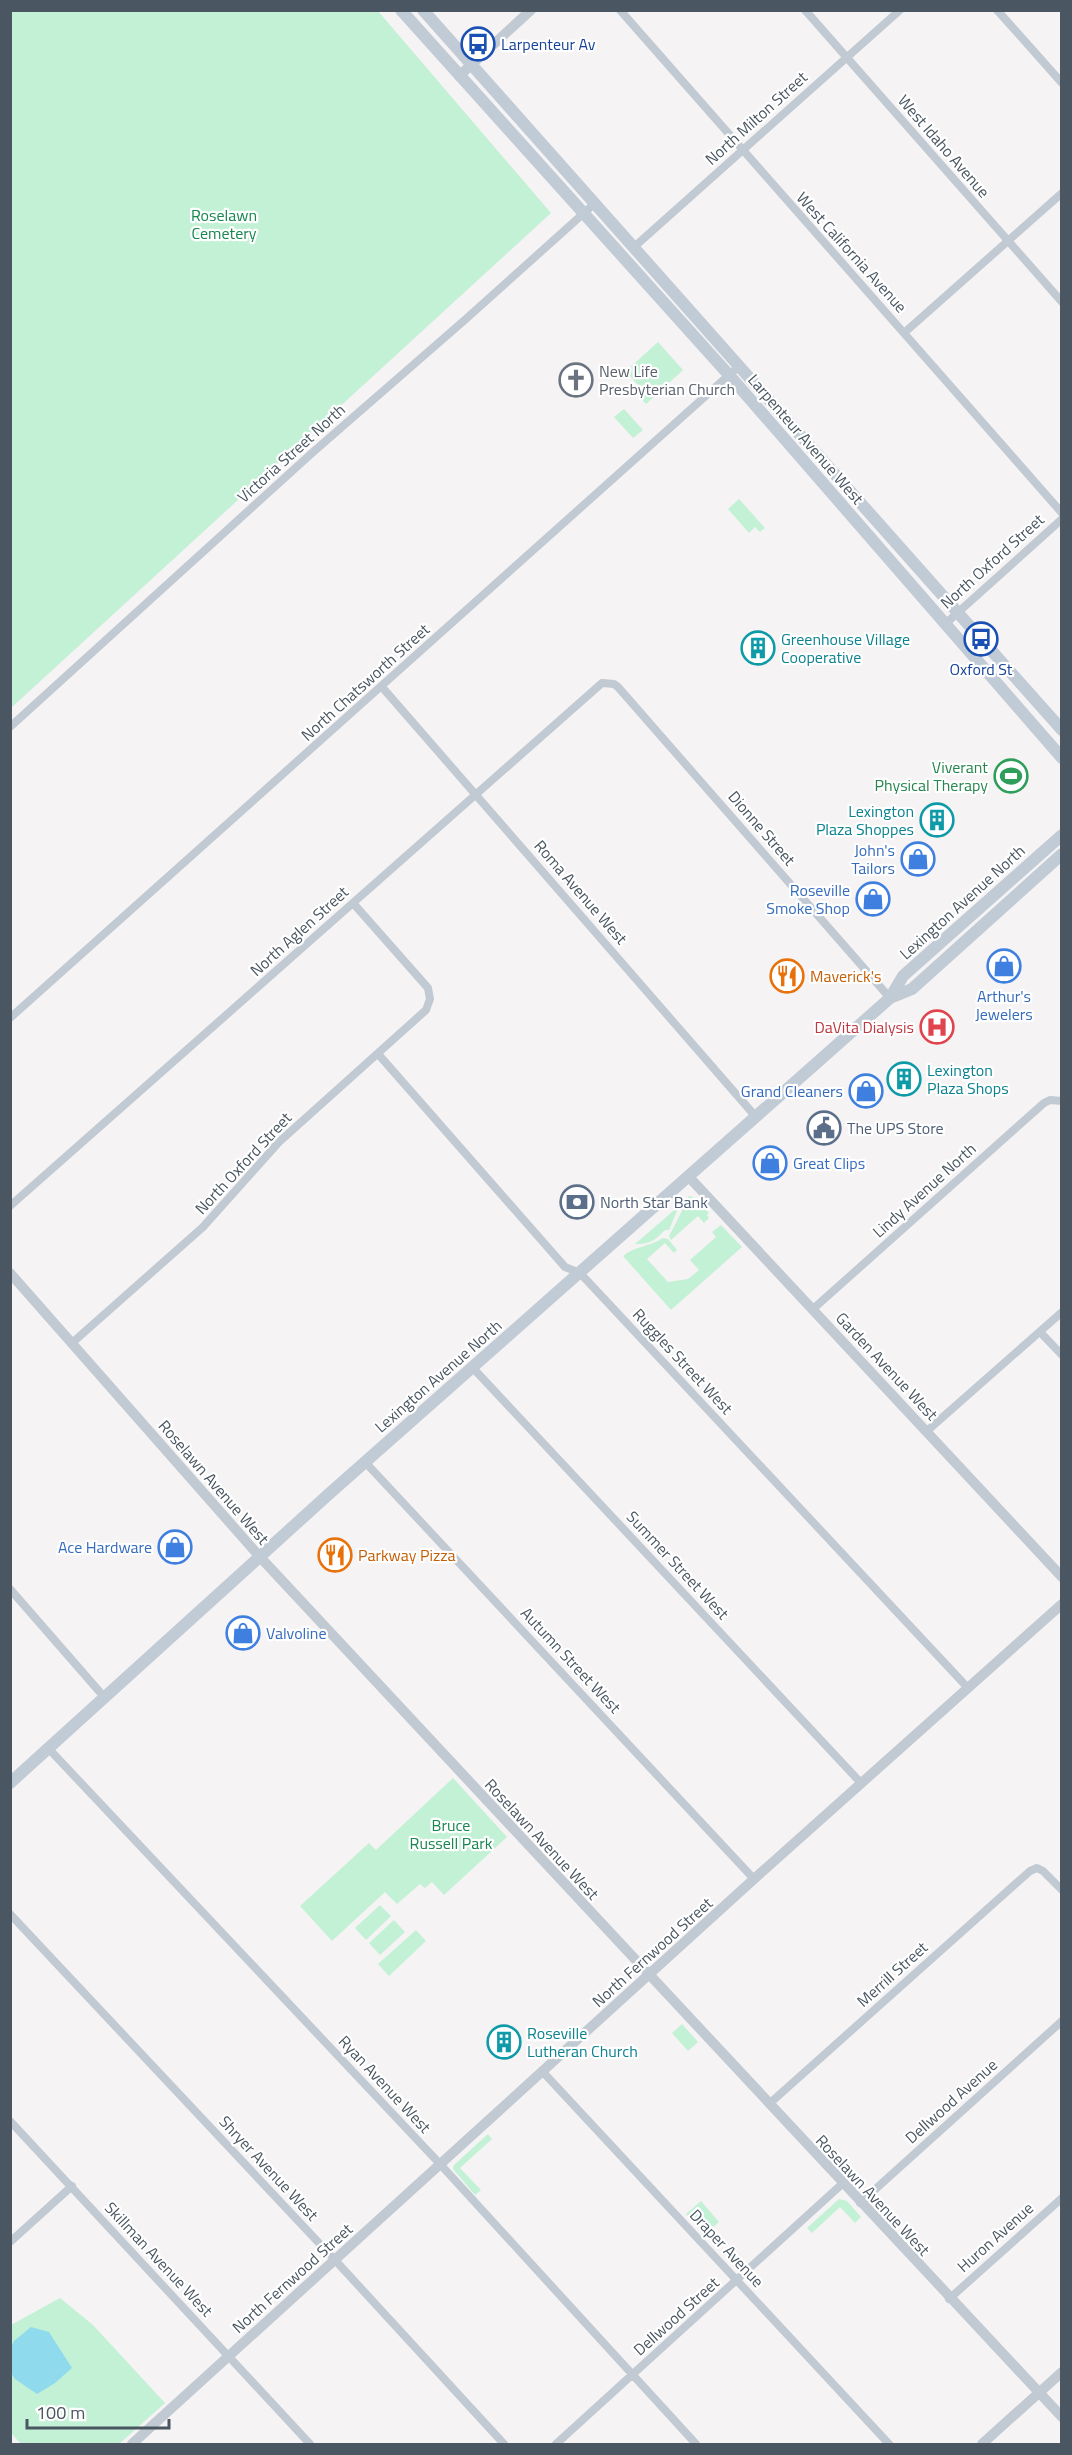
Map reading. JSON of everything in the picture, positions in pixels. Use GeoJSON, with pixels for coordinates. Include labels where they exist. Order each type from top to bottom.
{"type":"FeatureCollection","features":[{"type":"Feature","properties":{"kind":"main road","name":"Larpenteur Avenue West"},"geometry":{"type":"LineString","coordinates":[[401,10],[584,213],[957,612],[1062,730]]}},
{"type":"Feature","properties":{"kind":"main road","name":"Larpenteur Avenue West"},"geometry":{"type":"LineString","coordinates":[[423,10],[633,248],[944,625],[1062,758]]}},
{"type":"Feature","properties":{"kind":"main road","name":"Lexington Avenue North"},"geometry":{"type":"LineString","coordinates":[[10,1783],[365,1462],[890,998],[903,976],[1062,835]]}},
{"type":"Feature","properties":{"kind":"main road","name":"Lexington Avenue North"},"geometry":{"type":"LineString","coordinates":[[890,998],[912,989],[1062,854]]}},
{"type":"Feature","properties":{"kind":"street"},"geometry":{"type":"LineString","coordinates":[[459,76],[531,10]]}},
{"type":"Feature","properties":{"kind":"street","name":"West California Avenue"},"geometry":{"type":"LineString","coordinates":[[620,10],[1062,513]]}},
{"type":"Feature","properties":{"kind":"street","name":"West Idaho Avenue"},"geometry":{"type":"LineString","coordinates":[[805,10],[1062,302]]}},
{"type":"Feature","properties":{"kind":"street","name":"North Milton Street"},"geometry":{"type":"LineString","coordinates":[[633,248],[900,10]]}},
{"type":"Feature","properties":{"kind":"street"},"geometry":{"type":"LineString","coordinates":[[998,10],[1062,83]]}},
{"type":"Feature","properties":{"kind":"street"},"geometry":{"type":"LineString","coordinates":[[904,333],[1062,193]]}},
{"type":"Feature","properties":{"kind":"street","name":"Victoria Street North"},"geometry":{"type":"LineString","coordinates":[[10,727],[312,453],[594,204]]}},
{"type":"Feature","properties":{"kind":"street","name":"North Chatsworth Street"},"geometry":{"type":"LineString","coordinates":[[10,1018],[734,371]]}},
{"type":"Feature","properties":{"kind":"street","name":"North Oxford Street"},"geometry":{"type":"LineString","coordinates":[[944,625],[1062,519]]}},
{"type":"Feature","properties":{"kind":"street","name":"North Aglen Street"},"geometry":{"type":"LineString","coordinates":[[10,1206],[477,795],[596,686],[608,682]]}},
{"type":"Feature","properties":{"kind":"street","name":"Dionne Street"},"geometry":{"type":"LineString","coordinates":[[608,682],[618,687],[890,998]]}},
{"type":"Feature","properties":{"kind":"street","name":"Roma Avenue West"},"geometry":{"type":"LineString","coordinates":[[382,687],[756,1118]]}},
{"type":"Feature","properties":{"kind":"street","name":"North Oxford Street"},"geometry":{"type":"LineString","coordinates":[[72,1343],[202,1227],[279,1142],[379,1055],[426,1010],[430,999],[428,988],[353,903]]}},
{"type":"Feature","properties":{"kind":"street","name":"Ruggles Street West"},"geometry":{"type":"LineString","coordinates":[[379,1055],[565,1267],[580,1273],[968,1688]]}},
{"type":"Feature","properties":{"kind":"street","name":"Lindy Avenue North"},"geometry":{"type":"LineString","coordinates":[[813,1309],[1044,1103],[1059,1100]]}},
{"type":"Feature","properties":{"kind":"street","name":"Garden Avenue West"},"geometry":{"type":"LineString","coordinates":[[689,1177],[1062,1577]]}},
{"type":"Feature","properties":{"kind":"street","name":"Roselawn Avenue West"},"geometry":{"type":"LineString","coordinates":[[10,1273],[260,1557],[949,2299],[1062,2417]]}},
{"type":"Feature","properties":{"kind":"street"},"geometry":{"type":"LineString","coordinates":[[927,1431],[1062,1312]]}},
{"type":"Feature","properties":{"kind":"street"},"geometry":{"type":"LineString","coordinates":[[1040,1332],[1062,1355]]}},
{"type":"Feature","properties":{"kind":"street","name":"Summer Street West"},"geometry":{"type":"LineString","coordinates":[[472,1367],[861,1783]]}},
{"type":"Feature","properties":{"kind":"street","name":"Autumn Street West"},"geometry":{"type":"LineString","coordinates":[[365,1462],[754,1879]]}},
{"type":"Feature","properties":{"kind":"street"},"geometry":{"type":"LineString","coordinates":[[10,1590],[105,1698]]}},
{"type":"Feature","properties":{"kind":"street","name":"North Fernwood Street"},"geometry":{"type":"LineString","coordinates":[[132,2445],[754,1879],[1062,1604]]}},
{"type":"Feature","properties":{"kind":"street","name":"Ryan Avenue West"},"geometry":{"type":"LineString","coordinates":[[48,1748],[440,2164],[696,2445]]}},
{"type":"Feature","properties":{"kind":"street","name":"Merrill Street"},"geometry":{"type":"LineString","coordinates":[[769,2104],[1030,1871],[1037,1868],[1043,1871],[1062,1890]]}},
{"type":"Feature","properties":{"kind":"street","name":"Shryer Avenue West"},"geometry":{"type":"LineString","coordinates":[[10,1914],[334,2259],[504,2445]]}},
{"type":"Feature","properties":{"kind":"street","name":"Dellwood Avenue"},"geometry":{"type":"LineString","coordinates":[[860,2203],[1062,2021]]}},
{"type":"Feature","properties":{"kind":"street","name":"Draper Avenue"},"geometry":{"type":"LineString","coordinates":[[542,2071],[889,2445]]}},
{"type":"Feature","properties":{"kind":"street","name":"Skillman Avenue West"},"geometry":{"type":"LineString","coordinates":[[10,2121],[310,2445]]}},
{"type":"Feature","properties":{"kind":"street","name":"Dellwood Street"},"geometry":{"type":"LineString","coordinates":[[556,2445],[842,2184]]}},
{"type":"Feature","properties":{"kind":"street"},"geometry":{"type":"LineString","coordinates":[[10,2242],[72,2186]]}},
{"type":"Feature","properties":{"kind":"street","name":"Huron Avenue"},"geometry":{"type":"LineString","coordinates":[[949,2299],[1062,2198]]}},
{"type":"Feature","properties":{"kind":"street"},"geometry":{"type":"LineString","coordinates":[[982,2445],[1062,2372]]}},
{"type":"Feature","properties":{"kind":"green space","name":"Roselawn Cemetery"},"geometry":{"type":"Polygon","coordinates":[[[11,10],[378,11],[551,213],[11,708],[11,10]]]}},
{"type":"Feature","properties":{"kind":"green space"},"geometry":{"type":"Polygon","coordinates":[[[658,342],[683,370],[646,404],[633,390],[638,385],[626,371],[658,342]]]}},
{"type":"Feature","properties":{"kind":"green space"},"geometry":{"type":"Polygon","coordinates":[[[624,409],[643,430],[633,438],[614,417],[624,409]]]}},
{"type":"Feature","properties":{"kind":"green space"},"geometry":{"type":"Polygon","coordinates":[[[739,499],[765,528],[760,532],[755,527],[749,533],[728,509],[739,499]]]}},
{"type":"Feature","properties":{"kind":"green space"},"geometry":{"type":"Polygon","coordinates":[[[689,1196],[695,1198],[709,1213],[707,1215],[709,1218],[704,1223],[698,1216],[671,1240],[669,1236],[682,1211],[682,1203],[689,1196]]]}},
{"type":"Feature","properties":{"kind":"green space"},"geometry":{"type":"Polygon","coordinates":[[[679,1206],[669,1230],[665,1230],[649,1242],[635,1244],[679,1206]]]}},
{"type":"Feature","properties":{"kind":"green space"},"geometry":{"type":"Polygon","coordinates":[[[721,1225],[742,1247],[671,1310],[623,1256],[663,1238],[668,1239],[677,1250],[674,1253],[665,1243],[647,1259],[668,1282],[688,1279],[699,1270],[690,1260],[716,1237],[712,1232],[721,1225]]]}},
{"type":"Feature","properties":{"kind":"green space","name":"Bruce Russell Park"},"geometry":{"type":"Polygon","coordinates":[[[453,1778],[507,1837],[444,1895],[432,1882],[425,1888],[420,1884],[397,1904],[385,1892],[332,1941],[300,1906],[369,1843],[376,1850],[453,1778]]]}},
{"type":"Feature","properties":{"kind":"green space"},"geometry":{"type":"Polygon","coordinates":[[[380,1905],[391,1916],[366,1940],[355,1928],[380,1905]]]}},
{"type":"Feature","properties":{"kind":"green space"},"geometry":{"type":"Polygon","coordinates":[[[394,1920],[405,1932],[380,1955],[369,1943],[394,1920]]]}},
{"type":"Feature","properties":{"kind":"green space"},"geometry":{"type":"Polygon","coordinates":[[[416,1930],[426,1941],[389,1976],[378,1964],[416,1930]]]}},
{"type":"Feature","properties":{"kind":"green space"},"geometry":{"type":"Polygon","coordinates":[[[682,2024],[698,2042],[688,2051],[672,2033],[682,2024]]]}},
{"type":"Feature","properties":{"kind":"green space"},"geometry":{"type":"Polygon","coordinates":[[[488,2134],[492,2139],[460,2168],[481,2190],[475,2195],[453,2169],[454,2165],[488,2134]]]}},
{"type":"Feature","properties":{"kind":"green space"},"geometry":{"type":"Polygon","coordinates":[[[839,2199],[847,2201],[861,2217],[855,2223],[840,2207],[812,2233],[807,2228],[839,2199]]]}},
{"type":"Feature","properties":{"kind":"green space"},"geometry":{"type":"Polygon","coordinates":[[[701,2201],[719,2222],[704,2235],[686,2214],[701,2201]]]}},
{"type":"Feature","properties":{"kind":"green space"},"geometry":{"type":"Polygon","coordinates":[[[60,2298],[93,2325],[165,2403],[119,2444],[21,2444],[11,2433],[11,2325],[60,2298]]]}},
{"type":"Feature","properties":{"kind":"water"},"geometry":{"type":"Polygon","coordinates":[[[31,2327],[49,2332],[72,2368],[55,2383],[37,2394],[15,2379],[11,2373],[11,2347],[14,2341],[31,2327]]]}},
{"type":"Feature","properties":{"kind":"place","name":"Larpenteur Av"},"geometry":{"type":"Point","coordinates":[478,44]}},
{"type":"Feature","properties":{"kind":"place","name":"New Life Presbyterian Church"},"geometry":{"type":"Point","coordinates":[576,380]}},
{"type":"Feature","properties":{"kind":"place","name":"Oxford St"},"geometry":{"type":"Point","coordinates":[981,639]}},
{"type":"Feature","properties":{"kind":"place","name":"Greenhouse Village Cooperative"},"geometry":{"type":"Point","coordinates":[758,648]}},
{"type":"Feature","properties":{"kind":"place","name":"Viverant Physical Therapy"},"geometry":{"type":"Point","coordinates":[1011,776]}},
{"type":"Feature","properties":{"kind":"place","name":"Lexington Plaza Shoppes"},"geometry":{"type":"Point","coordinates":[937,820]}},
{"type":"Feature","properties":{"kind":"place","name":"John's Tailors"},"geometry":{"type":"Point","coordinates":[918,859]}},
{"type":"Feature","properties":{"kind":"place","name":"Roseville Smoke Shop"},"geometry":{"type":"Point","coordinates":[873,899]}},
{"type":"Feature","properties":{"kind":"place","name":"Arthur's Jewelers"},"geometry":{"type":"Point","coordinates":[1004,966]}},
{"type":"Feature","properties":{"kind":"place","name":"Maverick's"},"geometry":{"type":"Point","coordinates":[787,976]}},
{"type":"Feature","properties":{"kind":"place","name":"DaVita Dialysis"},"geometry":{"type":"Point","coordinates":[937,1027]}},
{"type":"Feature","properties":{"kind":"place","name":"Lexington Plaza Shops"},"geometry":{"type":"Point","coordinates":[904,1079]}},
{"type":"Feature","properties":{"kind":"place","name":"Grand Cleaners"},"geometry":{"type":"Point","coordinates":[866,1091]}},
{"type":"Feature","properties":{"kind":"place","name":"The UPS Store"},"geometry":{"type":"Point","coordinates":[824,1128]}},
{"type":"Feature","properties":{"kind":"place","name":"Great Clips"},"geometry":{"type":"Point","coordinates":[770,1163]}},
{"type":"Feature","properties":{"kind":"place","name":"North Star Bank"},"geometry":{"type":"Point","coordinates":[577,1202]}},
{"type":"Feature","properties":{"kind":"place","name":"Ace Hardware"},"geometry":{"type":"Point","coordinates":[175,1547]}},
{"type":"Feature","properties":{"kind":"place","name":"Parkway Pizza"},"geometry":{"type":"Point","coordinates":[335,1555]}},
{"type":"Feature","properties":{"kind":"place","name":"Valvoline"},"geometry":{"type":"Point","coordinates":[243,1633]}},
{"type":"Feature","properties":{"kind":"place","name":"Roseville Lutheran Church"},"geometry":{"type":"Point","coordinates":[504,2042]}}]}
